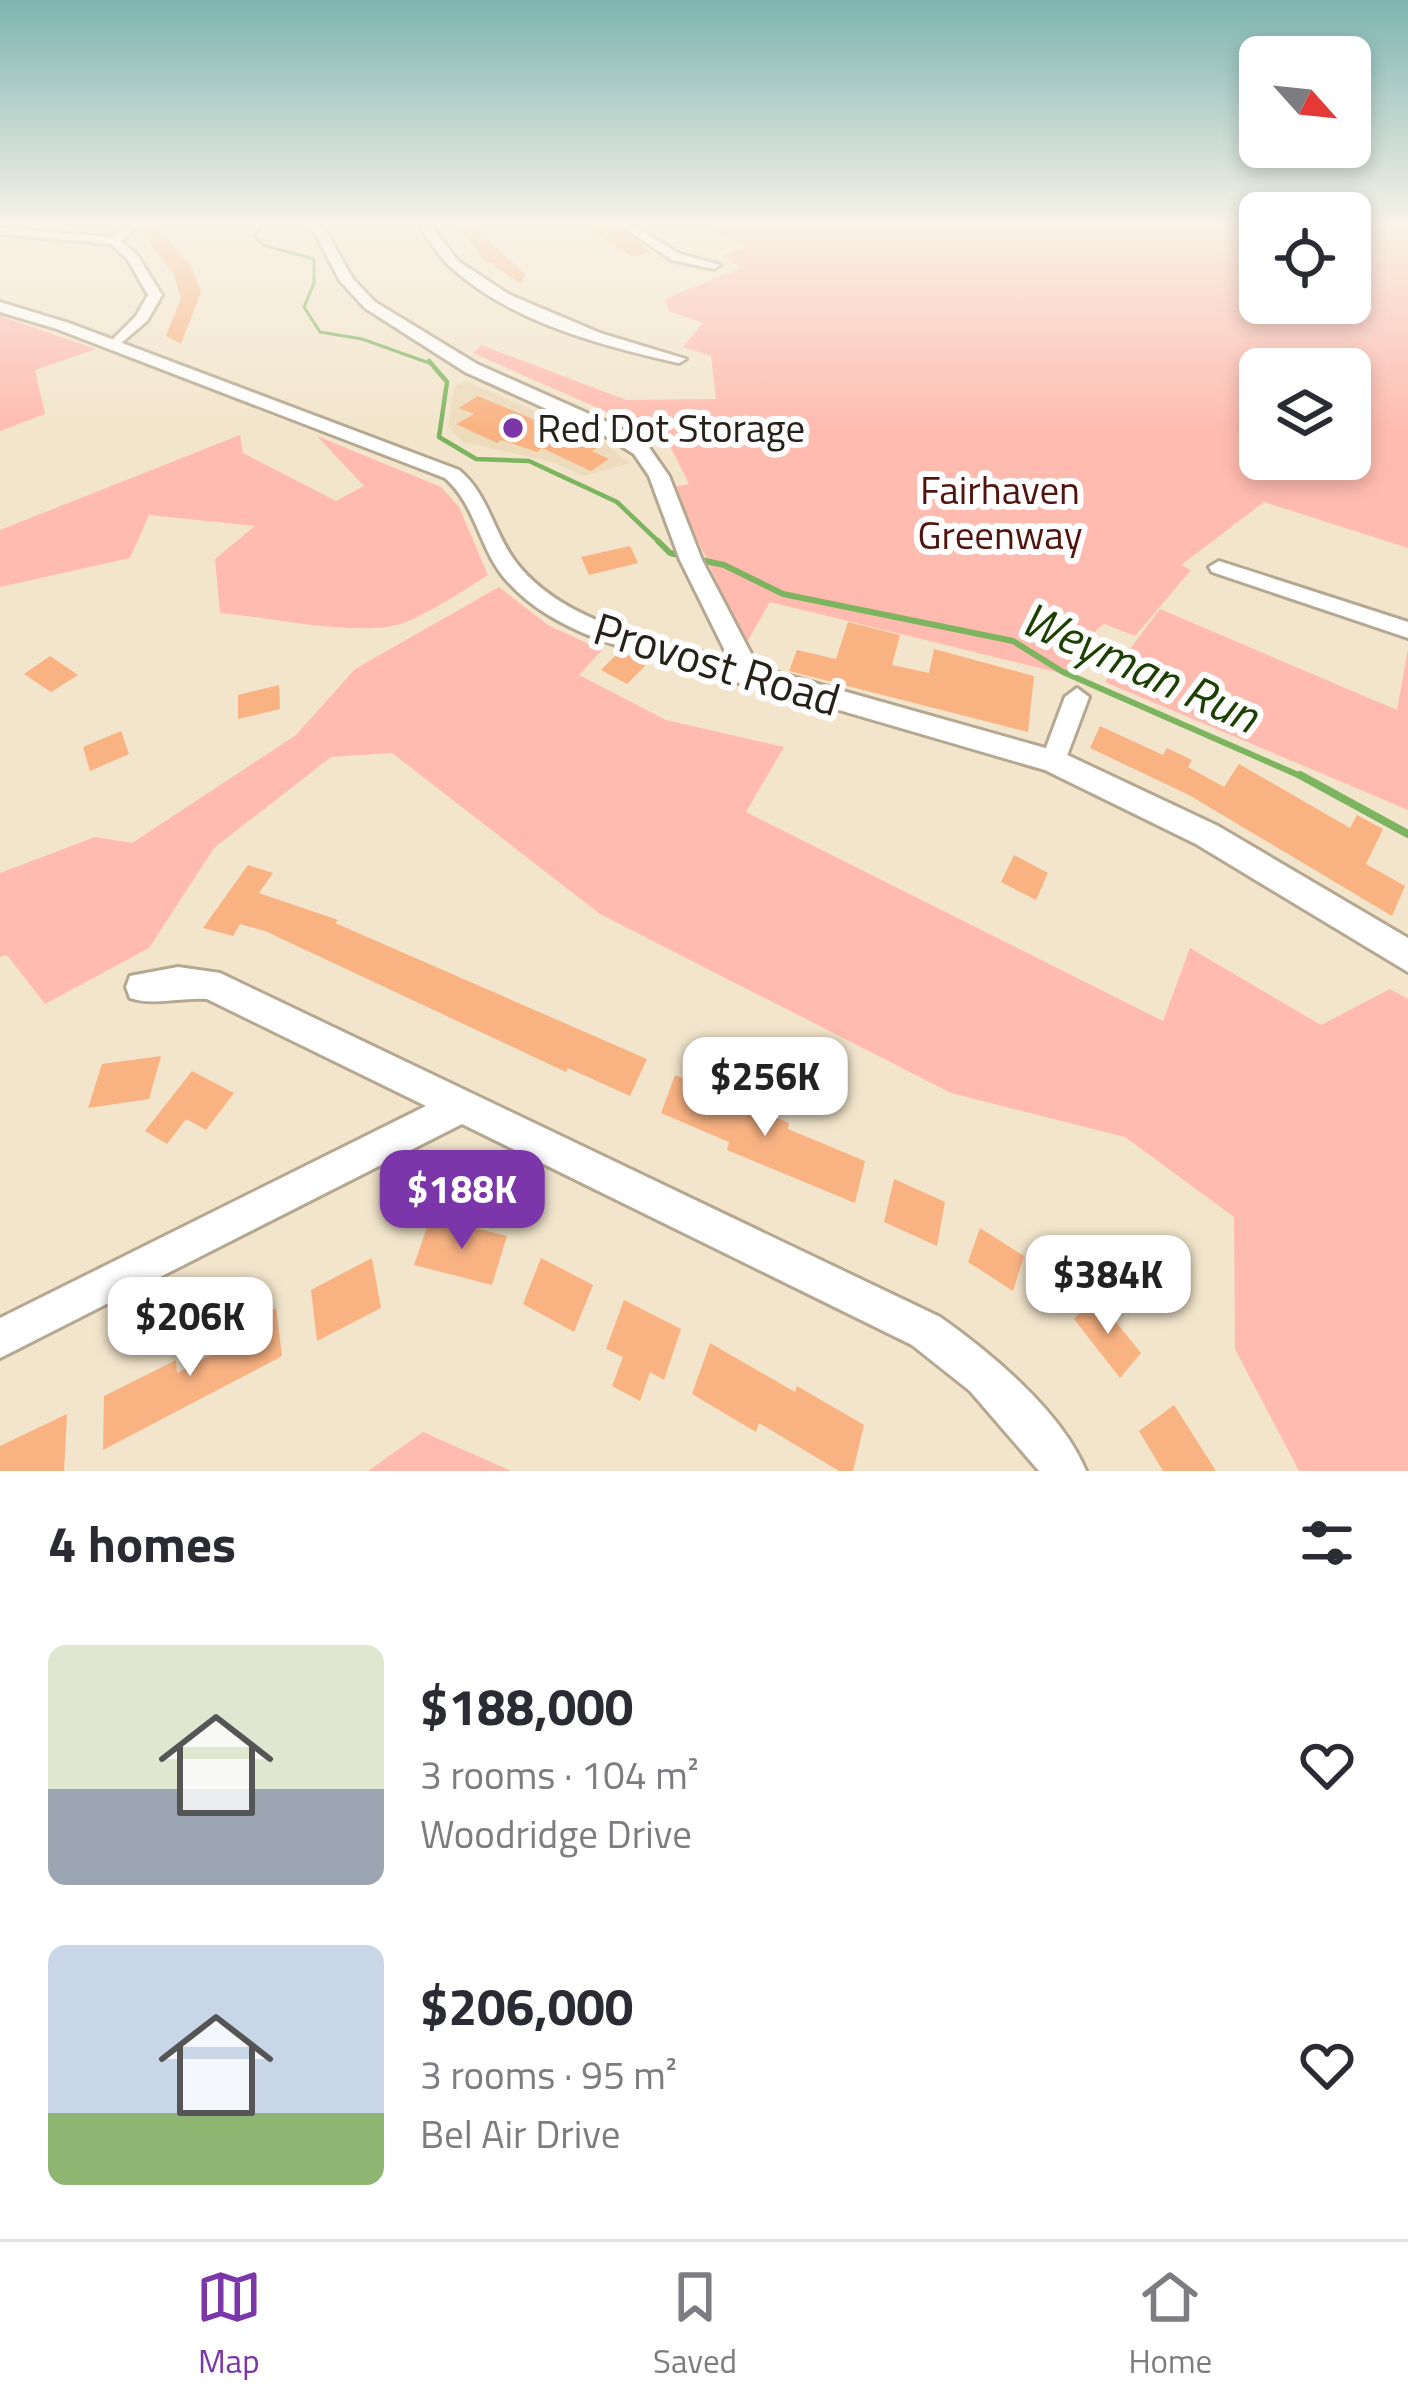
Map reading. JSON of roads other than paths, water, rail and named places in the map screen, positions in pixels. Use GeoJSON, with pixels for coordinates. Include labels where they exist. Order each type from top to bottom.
{"type":"FeatureCollection","features":[{"type":"Feature","properties":{"kind":"street"},"geometry":{"type":"LineString","coordinates":[[114,345],[142,318],[154,293]]}},
{"type":"Feature","properties":{"kind":"street"},"geometry":{"type":"LineString","coordinates":[[359,293],[370,305],[471,368],[609,430],[641,450],[659,476],[704,587],[751,678]]}},
{"type":"Feature","properties":{"kind":"street"},"geometry":{"type":"LineString","coordinates":[[501,293],[568,326],[679,359]]}},
{"type":"Feature","properties":{"kind":"street","name":"Provost Road"},"geometry":{"type":"LineString","coordinates":[[0,307],[114,345],[452,474],[474,494],[511,572],[538,596],[607,634],[1053,761],[1207,835],[1408,956]]}},
{"type":"Feature","properties":{"kind":"street"},"geometry":{"type":"LineString","coordinates":[[1219,567],[1408,631]]}},
{"type":"Feature","properties":{"kind":"street"},"geometry":{"type":"LineString","coordinates":[[1053,761],[1077,697]]}},
{"type":"Feature","properties":{"kind":"street"},"geometry":{"type":"LineString","coordinates":[[141,987],[178,982],[209,985],[926,1331],[968,1360],[1023,1414],[1065,1471]]}},
{"type":"Feature","properties":{"kind":"street"},"geometry":{"type":"LineString","coordinates":[[0,1339],[460,1107]]}},
{"type":"Feature","properties":{"kind":"waterway","name":"Weyman Run"},"geometry":{"type":"LineString","coordinates":[[310,293],[304,307],[320,332],[362,339],[431,364]]}},
{"type":"Feature","properties":{"kind":"waterway","name":"Weyman Run"},"geometry":{"type":"LineString","coordinates":[[431,364],[447,382],[439,437],[476,459],[529,461],[617,502],[661,544]]}},
{"type":"Feature","properties":{"kind":"waterway","name":"Weyman Run"},"geometry":{"type":"LineString","coordinates":[[658,541],[661,544]]}},
{"type":"Feature","properties":{"kind":"waterway","name":"Weyman Run"},"geometry":{"type":"LineString","coordinates":[[661,544],[683,556]]}},
{"type":"Feature","properties":{"kind":"waterway","name":"Weyman Run"},"geometry":{"type":"LineString","coordinates":[[696,559],[724,565],[783,594],[1013,641],[1063,672],[1305,778]]}},
{"type":"Feature","properties":{"kind":"waterway","name":"Weyman Run"},"geometry":{"type":"LineString","coordinates":[[1300,775],[1408,834]]}},
{"type":"Feature","properties":{"kind":"place","name":"Red Dot Storage"},"geometry":{"type":"Point","coordinates":[513,428]}},
{"type":"Feature","properties":{"kind":"park label","name":"Fairhaven Greenway"},"geometry":{"type":"Point","coordinates":[1000,512]}}]}
